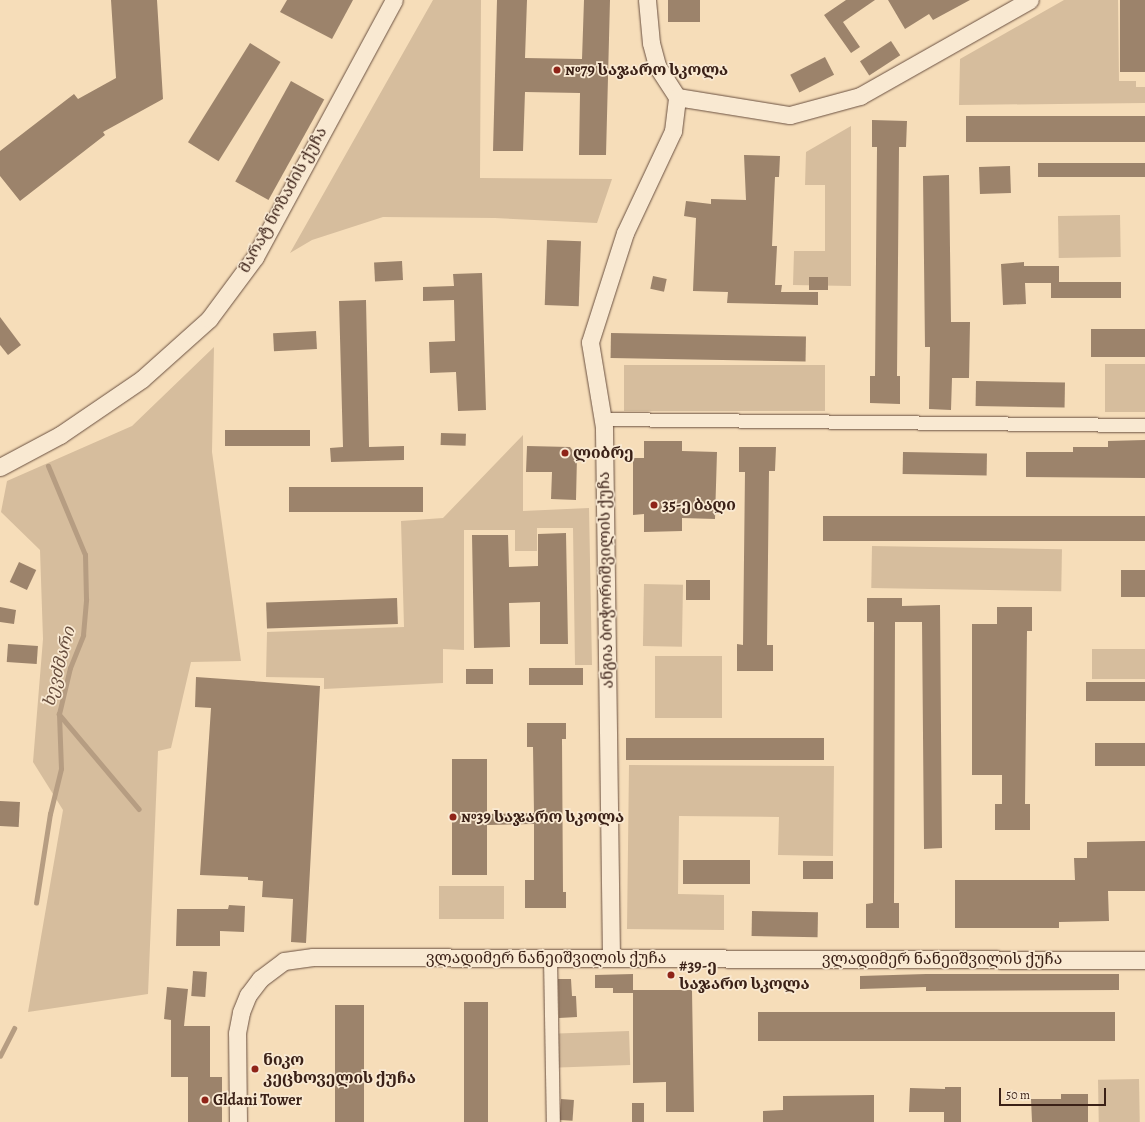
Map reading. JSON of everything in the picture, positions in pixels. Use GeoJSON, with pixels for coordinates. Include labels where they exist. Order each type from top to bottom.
{"type":"FeatureCollection","features":[{"type":"Feature","properties":{"kind":"street","name":"მარატ ნოზაძის ქუჩა"},"geometry":{"type":"LineString","coordinates":[[0,466],[60,435],[142,379],[209,319],[255,257],[394,0]]}},
{"type":"Feature","properties":{"kind":"street"},"geometry":{"type":"LineString","coordinates":[[646,0],[650,43],[657,66],[677,97],[790,115],[860,96],[1030,0]]}},
{"type":"Feature","properties":{"kind":"street","name":"ანგია ბოჭორიშვილის ქუჩა"},"geometry":{"type":"LineString","coordinates":[[611,958],[604,419],[590,342],[625,233],[673,131],[677,97]]}},
{"type":"Feature","properties":{"kind":"street"},"geometry":{"type":"LineString","coordinates":[[604,419],[1145,426]]}},
{"type":"Feature","properties":{"kind":"street","name":"ვლადიმერ ნანეიშვილის ქუჩა"},"geometry":{"type":"LineString","coordinates":[[238,1122],[237,1033],[241,1012],[260,979],[284,962],[313,957],[1145,960]]}},
{"type":"Feature","properties":{"kind":"street"},"geometry":{"type":"LineString","coordinates":[[550,958],[553,1122]]}},
{"type":"Feature","properties":{"kind":"shaded area"},"geometry":{"type":"Polygon","coordinates":[[[433,0],[481,0],[480,178],[612,179],[597,223],[495,218],[383,217],[312,240],[290,253],[433,0]]]}},
{"type":"Feature","properties":{"kind":"shaded area"},"geometry":{"type":"Polygon","coordinates":[[[1064,0],[1118,0],[1119,81],[1136,81],[1136,87],[1145,87],[1145,103],[959,105],[960,59],[1064,0]]]}},
{"type":"Feature","properties":{"kind":"shaded area"},"geometry":{"type":"Polygon","coordinates":[[[851,126],[851,286],[793,285],[794,251],[825,251],[825,185],[805,185],[806,152],[851,126]]]}},
{"type":"Feature","properties":{"kind":"shaded area"},"geometry":{"type":"Polygon","coordinates":[[[1120,215],[1121,257],[1059,258],[1058,216],[1120,215]]]}},
{"type":"Feature","properties":{"kind":"shaded area"},"geometry":{"type":"Polygon","coordinates":[[[214,347],[212,452],[241,661],[191,662],[171,748],[158,751],[148,994],[28,1012],[63,810],[33,762],[43,639],[40,550],[1,512],[7,481],[132,426],[214,347]]]}},
{"type":"Feature","properties":{"kind":"shaded area"},"geometry":{"type":"Polygon","coordinates":[[[1105,364],[1145,364],[1145,412],[1105,412],[1105,364]]]}},
{"type":"Feature","properties":{"kind":"shaded area"},"geometry":{"type":"Polygon","coordinates":[[[624,365],[825,365],[825,411],[624,411],[624,365]]]}},
{"type":"Feature","properties":{"kind":"shaded area"},"geometry":{"type":"Polygon","coordinates":[[[523,435],[523,511],[589,508],[592,665],[575,665],[573,528],[537,528],[537,551],[515,551],[515,530],[464,530],[464,650],[443,649],[443,683],[324,689],[324,678],[266,677],[267,632],[404,627],[401,521],[443,518],[523,435]]]}},
{"type":"Feature","properties":{"kind":"shaded area"},"geometry":{"type":"Polygon","coordinates":[[[872,546],[1062,549],[1061,591],[871,588],[872,546]]]}},
{"type":"Feature","properties":{"kind":"shaded area"},"geometry":{"type":"Polygon","coordinates":[[[644,584],[683,585],[682,647],[643,646],[644,584]]]}},
{"type":"Feature","properties":{"kind":"shaded area"},"geometry":{"type":"Polygon","coordinates":[[[1092,649],[1145,649],[1145,679],[1092,679],[1092,649]]]}},
{"type":"Feature","properties":{"kind":"shaded area"},"geometry":{"type":"Polygon","coordinates":[[[655,656],[722,656],[722,718],[655,718],[655,656]]]}},
{"type":"Feature","properties":{"kind":"shaded area"},"geometry":{"type":"Polygon","coordinates":[[[629,765],[834,766],[833,856],[778,855],[779,817],[679,816],[678,894],[724,895],[724,930],[627,929],[629,765]]]}},
{"type":"Feature","properties":{"kind":"shaded area"},"geometry":{"type":"Polygon","coordinates":[[[439,886],[504,886],[504,919],[439,919],[439,886]]]}},
{"type":"Feature","properties":{"kind":"shaded area"},"geometry":{"type":"Polygon","coordinates":[[[629,1031],[630,1065],[559,1067],[558,1033],[629,1031]]]}},
{"type":"Feature","properties":{"kind":"shaded area"},"geometry":{"type":"Polygon","coordinates":[[[1139,1079],[1140,1122],[1099,1122],[1098,1080],[1139,1079]]]}},
{"type":"Feature","properties":{"kind":"building"},"geometry":{"type":"Polygon","coordinates":[[[111,0],[157,0],[163,99],[103,132],[105,135],[20,201],[0,176],[0,151],[74,94],[78,99],[116,78],[111,0]]]}},
{"type":"Feature","properties":{"kind":"building"},"geometry":{"type":"Polygon","coordinates":[[[287,0],[353,0],[332,39],[280,12],[287,0]]]}},
{"type":"Feature","properties":{"kind":"building"},"geometry":{"type":"Polygon","coordinates":[[[497,0],[527,0],[525,58],[582,59],[584,0],[610,0],[606,155],[579,155],[580,93],[525,92],[523,151],[493,151],[497,0]]]}},
{"type":"Feature","properties":{"kind":"building"},"geometry":{"type":"Polygon","coordinates":[[[668,0],[700,0],[700,22],[668,22],[668,0]]]}},
{"type":"Feature","properties":{"kind":"building"},"geometry":{"type":"Polygon","coordinates":[[[846,0],[875,0],[843,22],[860,47],[851,53],[824,15],[846,0]]]}},
{"type":"Feature","properties":{"kind":"building"},"geometry":{"type":"Polygon","coordinates":[[[888,0],[970,0],[933,20],[929,14],[905,29],[888,0]]]}},
{"type":"Feature","properties":{"kind":"building"},"geometry":{"type":"Polygon","coordinates":[[[1120,0],[1145,0],[1145,72],[1120,72],[1120,0]]]}},
{"type":"Feature","properties":{"kind":"building"},"geometry":{"type":"Polygon","coordinates":[[[891,41],[900,55],[869,75],[860,61],[891,41]]]}},
{"type":"Feature","properties":{"kind":"building"},"geometry":{"type":"Polygon","coordinates":[[[250,43],[281,62],[219,161],[188,142],[250,43]]]}},
{"type":"Feature","properties":{"kind":"building"},"geometry":{"type":"Polygon","coordinates":[[[825,57],[834,75],[799,93],[790,75],[825,57]]]}},
{"type":"Feature","properties":{"kind":"building"},"geometry":{"type":"Polygon","coordinates":[[[291,81],[324,99],[268,200],[235,182],[291,81]]]}},
{"type":"Feature","properties":{"kind":"building"},"geometry":{"type":"Polygon","coordinates":[[[966,116],[1145,116],[1145,142],[966,142],[966,116]]]}},
{"type":"Feature","properties":{"kind":"building"},"geometry":{"type":"Polygon","coordinates":[[[872,120],[907,121],[906,147],[899,147],[897,376],[900,376],[900,404],[870,403],[870,376],[875,376],[877,147],[872,147],[872,120]]]}},
{"type":"Feature","properties":{"kind":"building"},"geometry":{"type":"Polygon","coordinates":[[[744,155],[780,156],[779,177],[775,177],[772,246],[777,246],[775,285],[782,285],[781,292],[818,292],[818,305],[727,303],[728,292],[693,291],[696,218],[684,216],[686,201],[711,204],[711,199],[746,200],[744,155]]]}},
{"type":"Feature","properties":{"kind":"building"},"geometry":{"type":"Polygon","coordinates":[[[1038,163],[1145,163],[1145,177],[1038,177],[1038,163]]]}},
{"type":"Feature","properties":{"kind":"building"},"geometry":{"type":"Polygon","coordinates":[[[1010,166],[1011,193],[980,194],[979,167],[1010,166]]]}},
{"type":"Feature","properties":{"kind":"building"},"geometry":{"type":"Polygon","coordinates":[[[949,175],[951,322],[970,322],[969,378],[952,378],[951,410],[929,409],[930,347],[925,347],[923,176],[949,175]]]}},
{"type":"Feature","properties":{"kind":"building"},"geometry":{"type":"Polygon","coordinates":[[[547,240],[581,241],[579,306],[545,305],[547,240]]]}},
{"type":"Feature","properties":{"kind":"building"},"geometry":{"type":"Polygon","coordinates":[[[402,261],[403,280],[375,281],[374,262],[402,261]]]}},
{"type":"Feature","properties":{"kind":"building"},"geometry":{"type":"Polygon","coordinates":[[[1024,262],[1024,266],[1059,266],[1059,283],[1025,283],[1026,304],[1003,305],[1001,264],[1024,262]]]}},
{"type":"Feature","properties":{"kind":"building"},"geometry":{"type":"Polygon","coordinates":[[[482,273],[486,410],[458,411],[456,372],[430,373],[429,342],[455,341],[454,300],[423,301],[423,287],[454,286],[453,274],[482,273]]]}},
{"type":"Feature","properties":{"kind":"building"},"geometry":{"type":"Polygon","coordinates":[[[653,276],[667,279],[664,292],[650,289],[653,276]]]}},
{"type":"Feature","properties":{"kind":"building"},"geometry":{"type":"Polygon","coordinates":[[[809,277],[828,277],[828,290],[809,290],[809,277]]]}},
{"type":"Feature","properties":{"kind":"building"},"geometry":{"type":"Polygon","coordinates":[[[1051,282],[1121,282],[1121,298],[1051,298],[1051,282]]]}},
{"type":"Feature","properties":{"kind":"building"},"geometry":{"type":"Polygon","coordinates":[[[366,300],[369,447],[404,446],[404,460],[331,462],[330,448],[343,447],[339,301],[366,300]]]}},
{"type":"Feature","properties":{"kind":"building"},"geometry":{"type":"Polygon","coordinates":[[[0,317],[21,345],[8,355],[0,345],[0,317]]]}},
{"type":"Feature","properties":{"kind":"building"},"geometry":{"type":"Polygon","coordinates":[[[1091,329],[1145,329],[1145,357],[1091,357],[1091,329]]]}},
{"type":"Feature","properties":{"kind":"building"},"geometry":{"type":"Polygon","coordinates":[[[316,331],[317,349],[274,351],[273,333],[316,331]]]}},
{"type":"Feature","properties":{"kind":"building"},"geometry":{"type":"Polygon","coordinates":[[[611,333],[806,336],[806,361],[611,358],[611,333]]]}},
{"type":"Feature","properties":{"kind":"building"},"geometry":{"type":"Polygon","coordinates":[[[976,381],[1065,383],[1065,408],[976,406],[976,381]]]}},
{"type":"Feature","properties":{"kind":"building"},"geometry":{"type":"Polygon","coordinates":[[[225,430],[310,430],[310,446],[225,446],[225,430]]]}},
{"type":"Feature","properties":{"kind":"building"},"geometry":{"type":"Polygon","coordinates":[[[441,433],[466,434],[466,446],[441,445],[441,433]]]}},
{"type":"Feature","properties":{"kind":"building"},"geometry":{"type":"Polygon","coordinates":[[[1145,440],[1145,478],[1026,477],[1026,452],[1073,452],[1073,447],[1108,447],[1108,441],[1145,440]]]}},
{"type":"Feature","properties":{"kind":"building"},"geometry":{"type":"Polygon","coordinates":[[[644,441],[682,441],[682,451],[717,452],[715,519],[682,518],[682,531],[644,532],[644,514],[633,515],[633,458],[644,458],[644,441]]]}},
{"type":"Feature","properties":{"kind":"building"},"geometry":{"type":"Polygon","coordinates":[[[527,446],[570,447],[577,456],[576,500],[551,499],[552,472],[526,472],[527,446]]]}},
{"type":"Feature","properties":{"kind":"building"},"geometry":{"type":"Polygon","coordinates":[[[739,447],[776,447],[775,471],[769,471],[767,645],[773,645],[773,671],[737,671],[737,644],[743,645],[745,472],[739,472],[739,447]]]}},
{"type":"Feature","properties":{"kind":"building"},"geometry":{"type":"Polygon","coordinates":[[[903,452],[987,453],[987,475],[903,474],[903,452]]]}},
{"type":"Feature","properties":{"kind":"building"},"geometry":{"type":"Polygon","coordinates":[[[289,487],[423,487],[423,512],[289,512],[289,487]]]}},
{"type":"Feature","properties":{"kind":"building"},"geometry":{"type":"Polygon","coordinates":[[[823,516],[1145,516],[1145,541],[823,541],[823,516]]]}},
{"type":"Feature","properties":{"kind":"building"},"geometry":{"type":"Polygon","coordinates":[[[566,533],[568,644],[540,644],[540,602],[509,603],[510,647],[474,648],[472,535],[508,535],[509,567],[538,566],[538,534],[566,533]]]}},
{"type":"Feature","properties":{"kind":"building"},"geometry":{"type":"Polygon","coordinates":[[[19,562],[36,570],[27,590],[10,582],[19,562]]]}},
{"type":"Feature","properties":{"kind":"building"},"geometry":{"type":"Polygon","coordinates":[[[1121,570],[1145,570],[1145,597],[1121,597],[1121,570]]]}},
{"type":"Feature","properties":{"kind":"building"},"geometry":{"type":"Polygon","coordinates":[[[686,580],[710,580],[710,600],[686,600],[686,580]]]}},
{"type":"Feature","properties":{"kind":"building"},"geometry":{"type":"Polygon","coordinates":[[[397,598],[398,624],[267,629],[266,603],[397,598]]]}},
{"type":"Feature","properties":{"kind":"building"},"geometry":{"type":"Polygon","coordinates":[[[867,598],[902,598],[902,606],[940,605],[942,848],[924,849],[922,622],[895,622],[894,903],[899,903],[899,928],[866,928],[866,904],[873,903],[874,622],[867,622],[867,598]]]}},
{"type":"Feature","properties":{"kind":"building"},"geometry":{"type":"Polygon","coordinates":[[[0,607],[16,610],[14,624],[0,622],[0,607]]]}},
{"type":"Feature","properties":{"kind":"building"},"geometry":{"type":"Polygon","coordinates":[[[997,607],[1032,607],[1032,631],[1027,631],[1025,804],[1030,804],[1030,830],[995,830],[995,804],[1002,804],[1002,775],[972,775],[972,624],[997,624],[997,607]]]}},
{"type":"Feature","properties":{"kind":"building"},"geometry":{"type":"Polygon","coordinates":[[[8,644],[38,646],[37,664],[7,662],[8,644]]]}},
{"type":"Feature","properties":{"kind":"building"},"geometry":{"type":"Polygon","coordinates":[[[529,668],[583,668],[583,685],[529,685],[529,668]]]}},
{"type":"Feature","properties":{"kind":"building"},"geometry":{"type":"Polygon","coordinates":[[[466,669],[493,669],[493,684],[466,684],[466,669]]]}},
{"type":"Feature","properties":{"kind":"building"},"geometry":{"type":"Polygon","coordinates":[[[196,677],[320,686],[306,943],[291,942],[293,899],[262,897],[263,881],[248,880],[248,877],[200,875],[211,708],[195,707],[196,677]]]}},
{"type":"Feature","properties":{"kind":"building"},"geometry":{"type":"Polygon","coordinates":[[[1086,682],[1145,682],[1145,701],[1086,701],[1086,682]]]}},
{"type":"Feature","properties":{"kind":"building"},"geometry":{"type":"Polygon","coordinates":[[[527,723],[566,723],[566,739],[562,739],[563,892],[566,892],[566,908],[525,908],[525,880],[534,880],[534,824],[487,825],[487,875],[452,875],[452,759],[487,759],[487,814],[534,813],[533,747],[527,747],[527,723]]]}},
{"type":"Feature","properties":{"kind":"building"},"geometry":{"type":"Polygon","coordinates":[[[626,738],[824,738],[824,760],[626,760],[626,738]]]}},
{"type":"Feature","properties":{"kind":"building"},"geometry":{"type":"Polygon","coordinates":[[[1095,743],[1145,743],[1145,766],[1095,766],[1095,743]]]}},
{"type":"Feature","properties":{"kind":"building"},"geometry":{"type":"Polygon","coordinates":[[[0,801],[20,802],[19,827],[0,826],[0,801]]]}},
{"type":"Feature","properties":{"kind":"building"},"geometry":{"type":"Polygon","coordinates":[[[1145,841],[1145,891],[1108,891],[1109,921],[1059,922],[1059,928],[955,928],[955,880],[1075,880],[1074,858],[1087,858],[1087,842],[1145,841]]]}},
{"type":"Feature","properties":{"kind":"building"},"geometry":{"type":"Polygon","coordinates":[[[683,860],[750,860],[750,884],[683,884],[683,860]]]}},
{"type":"Feature","properties":{"kind":"building"},"geometry":{"type":"Polygon","coordinates":[[[803,861],[833,861],[833,879],[803,879],[803,861]]]}},
{"type":"Feature","properties":{"kind":"building"},"geometry":{"type":"Polygon","coordinates":[[[229,905],[245,906],[244,932],[220,931],[220,946],[176,946],[177,909],[228,909],[229,905]]]}},
{"type":"Feature","properties":{"kind":"building"},"geometry":{"type":"Polygon","coordinates":[[[752,911],[818,912],[818,937],[752,936],[752,911]]]}},
{"type":"Feature","properties":{"kind":"building"},"geometry":{"type":"Polygon","coordinates":[[[193,971],[207,972],[205,997],[191,996],[193,971]]]}},
{"type":"Feature","properties":{"kind":"building"},"geometry":{"type":"Polygon","coordinates":[[[633,974],[633,990],[692,990],[694,1112],[666,1112],[666,1082],[633,1083],[633,993],[613,993],[613,988],[595,988],[595,975],[633,974]]]}},
{"type":"Feature","properties":{"kind":"building"},"geometry":{"type":"Polygon","coordinates":[[[926,974],[1119,974],[1119,990],[926,991],[926,987],[860,989],[860,976],[926,974]]]}},
{"type":"Feature","properties":{"kind":"building"},"geometry":{"type":"Polygon","coordinates":[[[558,979],[571,979],[572,996],[576,996],[577,1017],[559,1018],[558,979]]]}},
{"type":"Feature","properties":{"kind":"building"},"geometry":{"type":"Polygon","coordinates":[[[167,987],[188,989],[184,1026],[210,1026],[210,1077],[222,1077],[222,1122],[188,1122],[188,1077],[171,1077],[171,1020],[164,1019],[167,987]]]}},
{"type":"Feature","properties":{"kind":"building"},"geometry":{"type":"Polygon","coordinates":[[[464,1002],[488,1002],[488,1122],[464,1122],[464,1002]]]}},
{"type":"Feature","properties":{"kind":"building"},"geometry":{"type":"Polygon","coordinates":[[[335,1005],[364,1005],[364,1122],[335,1122],[335,1005]]]}},
{"type":"Feature","properties":{"kind":"building"},"geometry":{"type":"Polygon","coordinates":[[[758,1012],[1115,1012],[1115,1041],[758,1041],[758,1012]]]}},
{"type":"Feature","properties":{"kind":"building"},"geometry":{"type":"Polygon","coordinates":[[[945,1087],[961,1087],[961,1122],[944,1122],[944,1112],[909,1112],[910,1088],[945,1089],[945,1087]]]}},
{"type":"Feature","properties":{"kind":"building"},"geometry":{"type":"Polygon","coordinates":[[[1061,1094],[1088,1094],[1088,1122],[1032,1122],[1031,1099],[1061,1099],[1061,1094]]]}},
{"type":"Feature","properties":{"kind":"building"},"geometry":{"type":"Polygon","coordinates":[[[874,1095],[874,1122],[763,1122],[763,1111],[783,1110],[783,1096],[874,1095]]]}},
{"type":"Feature","properties":{"kind":"building"},"geometry":{"type":"Polygon","coordinates":[[[561,1099],[574,1100],[573,1121],[560,1120],[561,1099]]]}},
{"type":"Feature","properties":{"kind":"building"},"geometry":{"type":"Polygon","coordinates":[[[632,1103],[644,1103],[644,1122],[632,1122],[632,1103]]]}},
{"type":"Feature","properties":{"kind":"waterway","name":"ხევძმარი"},"geometry":{"type":"LineString","coordinates":[[36,903],[50,814],[61,769],[59,714],[70,668],[83,635],[86,599],[85,555],[48,466]]}},
{"type":"Feature","properties":{"kind":"waterway"},"geometry":{"type":"LineString","coordinates":[[59,714],[139,809]]}},
{"type":"Feature","properties":{"kind":"waterway","name":"ხევძმარი"},"geometry":{"type":"LineString","coordinates":[[0,1056],[14,1028]]}},
{"type":"Feature","properties":{"kind":"place","name":"№79 საჯარო სკოლა"},"geometry":{"type":"Point","coordinates":[557,70]}},
{"type":"Feature","properties":{"kind":"place","name":"ლიბრე"},"geometry":{"type":"Point","coordinates":[565,453]}},
{"type":"Feature","properties":{"kind":"place","name":"35-ე ბაღი"},"geometry":{"type":"Point","coordinates":[654,505]}},
{"type":"Feature","properties":{"kind":"place","name":"№39 საჯარო სკოლა"},"geometry":{"type":"Point","coordinates":[453,817]}},
{"type":"Feature","properties":{"kind":"place","name":"#39-ე საჯარო სკოლა"},"geometry":{"type":"Point","coordinates":[671,975]}},
{"type":"Feature","properties":{"kind":"place","name":"ნიკო კეცხოველის ქუჩა"},"geometry":{"type":"Point","coordinates":[255,1069]}},
{"type":"Feature","properties":{"kind":"place","name":"Gldani Tower"},"geometry":{"type":"Point","coordinates":[205,1100]}}]}
